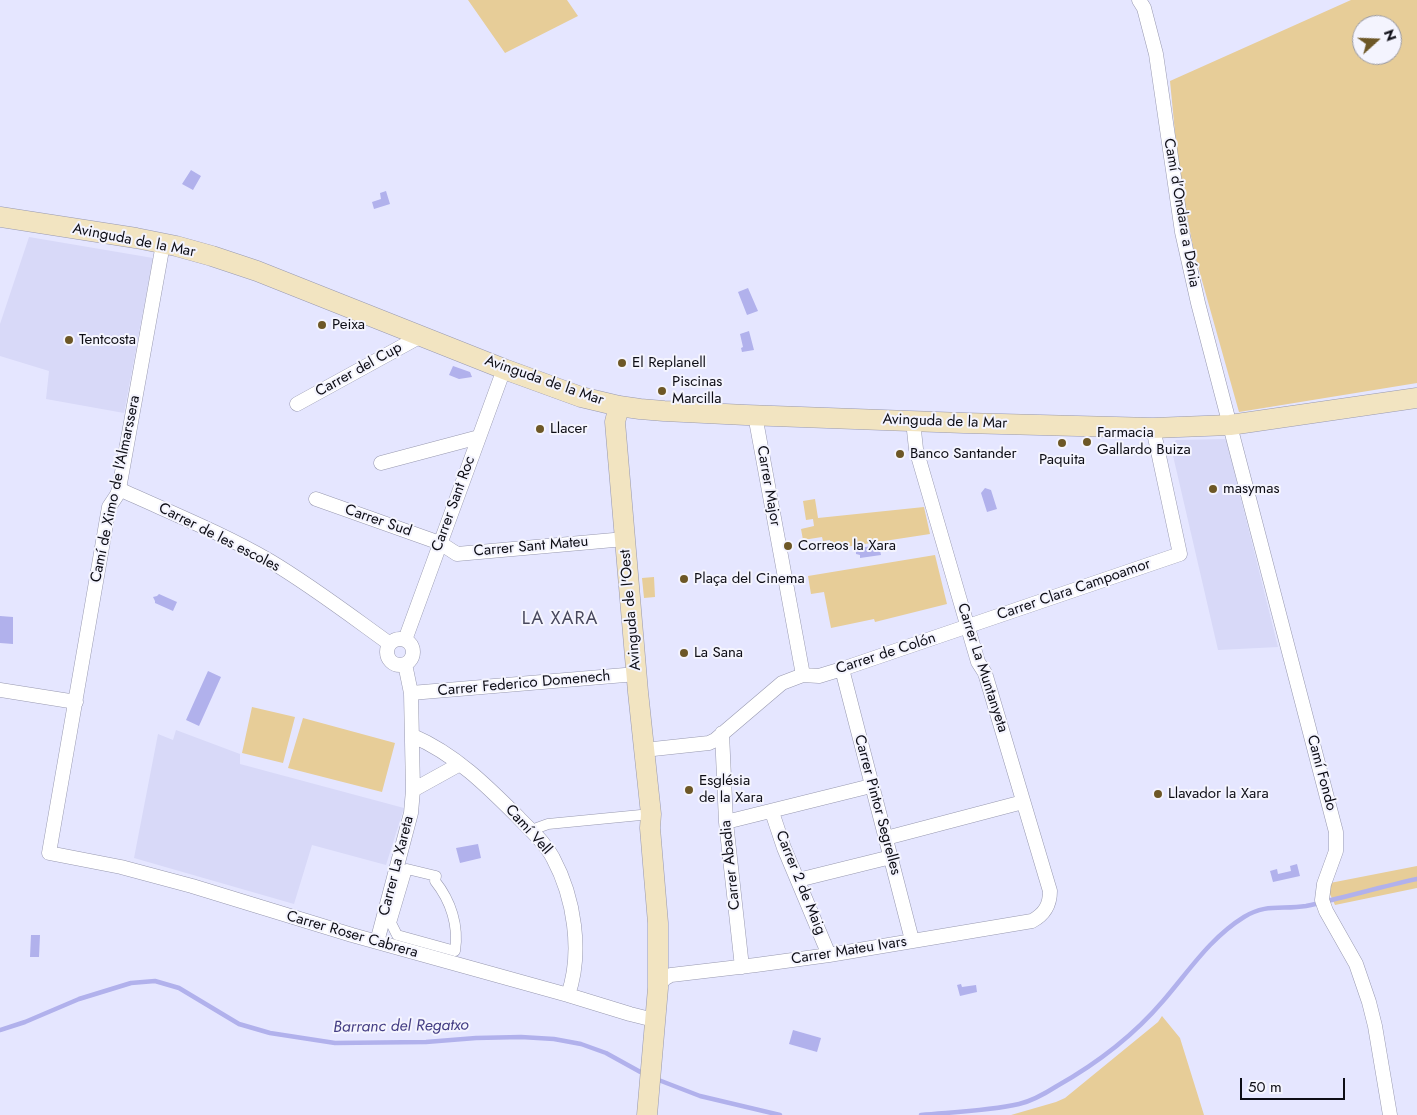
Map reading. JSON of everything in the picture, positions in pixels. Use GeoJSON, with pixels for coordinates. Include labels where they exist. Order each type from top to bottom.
{"type":"FeatureCollection","features":[{"type":"Feature","properties":{"kind":"main road","name":"Avinguda de la Mar"},"geometry":{"type":"LineString","coordinates":[[0,217],[163,244],[212,256],[257,271],[380,318],[504,369],[581,397],[619,406],[664,411],[755,415],[1153,428],[1230,425],[1417,398]]}},
{"type":"Feature","properties":{"kind":"main road","name":"Avinguda de l'Oest"},"geometry":{"type":"LineString","coordinates":[[619,406],[615,422],[651,814],[650,828],[658,923],[658,988],[647,1113]]}},
{"type":"Feature","properties":{"kind":"main road"},"geometry":{"type":"LineString","coordinates":[[658,958],[675,974]]}},
{"type":"Feature","properties":{"kind":"street","name":"Camí d’Ondara a Dénia"},"geometry":{"type":"LineString","coordinates":[[1139,0],[1144,8],[1156,54],[1182,232],[1198,303],[1230,425]]}},
{"type":"Feature","properties":{"kind":"street","name":"Camí de Ximo de l'Almarssera"},"geometry":{"type":"LineString","coordinates":[[49,853],[109,507],[117,495],[163,244]]}},
{"type":"Feature","properties":{"kind":"street","name":"Carrer del Cup"},"geometry":{"type":"LineString","coordinates":[[297,404],[420,336]]}},
{"type":"Feature","properties":{"kind":"street","name":"Carrer Sant Roc"},"geometry":{"type":"LineString","coordinates":[[406,640],[504,369]]}},
{"type":"Feature","properties":{"kind":"street","name":"Carrer Major"},"geometry":{"type":"LineString","coordinates":[[755,415],[803,675]]}},
{"type":"Feature","properties":{"kind":"street","name":"Carrer La Muntanyeta"},"geometry":{"type":"LineString","coordinates":[[913,421],[916,449],[978,662],[985,673],[1050,891],[1049,904],[1043,914]]}},
{"type":"Feature","properties":{"kind":"street","name":"Camí Fondo"},"geometry":{"type":"LineString","coordinates":[[1230,425],[1336,832],[1336,851],[1324,884],[1322,900],[1356,964],[1369,1002],[1375,1026],[1390,1115]]}},
{"type":"Feature","properties":{"kind":"street","name":"Carrer Clara Campoamor"},"geometry":{"type":"LineString","coordinates":[[968,627],[1180,554],[1153,428]]}},
{"type":"Feature","properties":{"kind":"street"},"geometry":{"type":"LineString","coordinates":[[381,464],[479,437]]}},
{"type":"Feature","properties":{"kind":"street","name":"Carrer de les escoles"},"geometry":{"type":"LineString","coordinates":[[118,489],[234,542],[270,561],[299,579],[390,644]]}},
{"type":"Feature","properties":{"kind":"street","name":"Carrer Sud"},"geometry":{"type":"LineString","coordinates":[[316,499],[440,543]]}},
{"type":"Feature","properties":{"kind":"street","name":"Carrer Sant Mateu"},"geometry":{"type":"LineString","coordinates":[[440,543],[457,554],[626,539]]}},
{"type":"Feature","properties":{"kind":"street","name":"Carrer de Colón"},"geometry":{"type":"LineString","coordinates":[[644,750],[709,743],[778,685],[803,675],[819,676],[842,669],[968,627]]}},
{"type":"Feature","properties":{"kind":"street"},"geometry":{"type":"LineString","coordinates":[[397,639],[406,640],[411,646],[411,658],[405,664],[396,664],[389,660],[387,652],[390,644],[397,639]]}},
{"type":"Feature","properties":{"kind":"street","name":"Carrer La Xareta"},"geometry":{"type":"LineString","coordinates":[[377,942],[411,813],[413,736],[411,693],[405,664]]}},
{"type":"Feature","properties":{"kind":"street","name":"Carrer Pintor Segrelles"},"geometry":{"type":"LineString","coordinates":[[842,669],[912,940]]}},
{"type":"Feature","properties":{"kind":"street","name":"Carrer Federico Domenech"},"geometry":{"type":"LineString","coordinates":[[411,693],[637,674]]}},
{"type":"Feature","properties":{"kind":"street"},"geometry":{"type":"LineString","coordinates":[[0,690],[76,702]]}},
{"type":"Feature","properties":{"kind":"street","name":"Carrer Abadia"},"geometry":{"type":"LineString","coordinates":[[722,733],[726,822],[742,967]]}},
{"type":"Feature","properties":{"kind":"street","name":"Camí Vell"},"geometry":{"type":"LineString","coordinates":[[413,736],[432,745],[485,784],[532,831],[545,846],[555,862],[567,891],[575,945],[575,970],[568,995]]}},
{"type":"Feature","properties":{"kind":"street"},"geometry":{"type":"LineString","coordinates":[[413,790],[460,764]]}},
{"type":"Feature","properties":{"kind":"street"},"geometry":{"type":"LineString","coordinates":[[726,822],[871,786]]}},
{"type":"Feature","properties":{"kind":"street"},"geometry":{"type":"LineString","coordinates":[[886,838],[1024,802]]}},
{"type":"Feature","properties":{"kind":"street","name":"Carrer 2 de Maig"},"geometry":{"type":"LineString","coordinates":[[772,812],[781,839],[829,955]]}},
{"type":"Feature","properties":{"kind":"street"},"geometry":{"type":"LineString","coordinates":[[537,828],[548,824],[651,814]]}},
{"type":"Feature","properties":{"kind":"street","name":"Carrer Roser Cabrera"},"geometry":{"type":"LineString","coordinates":[[49,853],[121,867],[654,1020]]}},
{"type":"Feature","properties":{"kind":"street"},"geometry":{"type":"LineString","coordinates":[[798,880],[891,857]]}},
{"type":"Feature","properties":{"kind":"street"},"geometry":{"type":"LineString","coordinates":[[407,869],[436,876],[435,881],[444,892],[452,910],[456,930],[455,951],[397,935],[391,924],[407,869]]}},
{"type":"Feature","properties":{"kind":"street","name":"Carrer Mateu Ivars"},"geometry":{"type":"LineString","coordinates":[[675,974],[829,955],[1032,921],[1043,914]]}},
{"type":"Feature","properties":{"kind":"street"},"geometry":{"type":"LineString","coordinates":[[658,988],[664,979],[675,974]]}},
{"type":"Feature","properties":{"kind":"shaded area"},"geometry":{"type":"Polygon","coordinates":[[[468,0],[567,0],[578,16],[505,53],[468,0]]]}},
{"type":"Feature","properties":{"kind":"shaded area"},"geometry":{"type":"Polygon","coordinates":[[[1351,0],[1417,0],[1417,383],[1239,412],[1194,252],[1179,174],[1170,81],[1351,0]]]}},
{"type":"Feature","properties":{"kind":"shaded area","name":"Tentcosta"},"geometry":{"type":"Polygon","coordinates":[[[29,237],[153,258],[124,413],[46,399],[49,371],[0,356],[0,324],[29,237]]]}},
{"type":"Feature","properties":{"kind":"shaded area"},"geometry":{"type":"Polygon","coordinates":[[[1226,439],[1278,647],[1218,650],[1171,447],[1176,440],[1226,439]]]}},
{"type":"Feature","properties":{"kind":"shaded area"},"geometry":{"type":"Polygon","coordinates":[[[815,499],[818,518],[924,507],[930,534],[832,549],[830,540],[823,541],[822,537],[803,540],[801,529],[814,526],[813,519],[806,520],[803,501],[815,499]]]}},
{"type":"Feature","properties":{"kind":"shaded area"},"geometry":{"type":"Polygon","coordinates":[[[935,555],[947,604],[875,622],[874,619],[831,628],[824,592],[811,594],[808,576],[935,555]]]}},
{"type":"Feature","properties":{"kind":"shaded area"},"geometry":{"type":"Polygon","coordinates":[[[654,577],[655,597],[644,598],[642,578],[654,577]]]}},
{"type":"Feature","properties":{"kind":"shaded area"},"geometry":{"type":"Polygon","coordinates":[[[252,707],[295,717],[283,763],[242,753],[252,707]]]}},
{"type":"Feature","properties":{"kind":"shaded area"},"geometry":{"type":"Polygon","coordinates":[[[303,718],[395,743],[382,792],[288,768],[303,718]]]}},
{"type":"Feature","properties":{"kind":"shaded area"},"geometry":{"type":"Polygon","coordinates":[[[176,730],[240,754],[240,764],[404,808],[386,865],[312,845],[294,904],[134,858],[158,734],[173,740],[176,730]]]}},
{"type":"Feature","properties":{"kind":"shaded area"},"geometry":{"type":"Polygon","coordinates":[[[1417,866],[1417,888],[1335,905],[1329,892],[1330,883],[1417,866]]]}},
{"type":"Feature","properties":{"kind":"shaded area"},"geometry":{"type":"Polygon","coordinates":[[[1162,1016],[1180,1038],[1204,1115],[1011,1115],[1065,1098],[1158,1022],[1162,1016]]]}},
{"type":"Feature","properties":{"kind":"water"},"geometry":{"type":"Polygon","coordinates":[[[191,170],[201,176],[193,190],[182,184],[191,170]]]}},
{"type":"Feature","properties":{"kind":"water"},"geometry":{"type":"Polygon","coordinates":[[[386,191],[390,204],[374,209],[372,202],[381,199],[380,193],[386,191]]]}},
{"type":"Feature","properties":{"kind":"water"},"geometry":{"type":"Polygon","coordinates":[[[748,288],[758,311],[747,315],[738,292],[748,288]]]}},
{"type":"Feature","properties":{"kind":"water"},"geometry":{"type":"Polygon","coordinates":[[[749,331],[754,350],[742,352],[741,348],[743,347],[740,334],[749,331]]]}},
{"type":"Feature","properties":{"kind":"water"},"geometry":{"type":"Polygon","coordinates":[[[453,366],[470,372],[472,377],[459,379],[449,375],[453,366]]]}},
{"type":"Feature","properties":{"kind":"water"},"geometry":{"type":"Polygon","coordinates":[[[985,488],[991,490],[997,509],[987,512],[981,493],[985,488]]]}},
{"type":"Feature","properties":{"kind":"water"},"geometry":{"type":"Polygon","coordinates":[[[879,545],[881,555],[860,558],[860,555],[856,554],[859,548],[879,545]]]}},
{"type":"Feature","properties":{"kind":"water"},"geometry":{"type":"Polygon","coordinates":[[[159,594],[177,602],[173,611],[155,603],[153,597],[159,594]]]}},
{"type":"Feature","properties":{"kind":"water"},"geometry":{"type":"Polygon","coordinates":[[[0,616],[13,617],[13,644],[0,643],[0,616]]]}},
{"type":"Feature","properties":{"kind":"water"},"geometry":{"type":"Polygon","coordinates":[[[208,671],[221,677],[199,726],[186,720],[208,671]]]}},
{"type":"Feature","properties":{"kind":"water"},"geometry":{"type":"Polygon","coordinates":[[[478,844],[481,858],[460,863],[456,848],[478,844]]]}},
{"type":"Feature","properties":{"kind":"water"},"geometry":{"type":"Polygon","coordinates":[[[1297,864],[1300,876],[1273,882],[1270,871],[1277,869],[1278,874],[1291,871],[1290,866],[1297,864]]]}},
{"type":"Feature","properties":{"kind":"water"},"geometry":{"type":"Polygon","coordinates":[[[31,935],[40,935],[39,957],[30,957],[31,935]]]}},
{"type":"Feature","properties":{"kind":"water"},"geometry":{"type":"Polygon","coordinates":[[[961,984],[962,987],[976,985],[977,992],[960,996],[957,985],[961,984]]]}},
{"type":"Feature","properties":{"kind":"water"},"geometry":{"type":"Polygon","coordinates":[[[793,1030],[821,1038],[817,1052],[789,1044],[793,1030]]]}},
{"type":"Feature","properties":{"kind":"waterway","name":"Barranc del Regatxo"},"geometry":{"type":"LineString","coordinates":[[921,1115],[983,1110],[1019,1104],[1039,1096],[1072,1077],[1114,1048],[1140,1026],[1210,945],[1232,925],[1252,913],[1267,908],[1306,906],[1417,879]]}},
{"type":"Feature","properties":{"kind":"waterway","name":"Barranc del Regatxo"},"geometry":{"type":"LineString","coordinates":[[0,1030],[25,1022],[79,999],[131,983],[155,981],[179,988],[239,1024],[270,1033],[335,1043],[426,1042],[521,1037],[554,1039],[581,1044],[606,1053],[644,1074]]}},
{"type":"Feature","properties":{"kind":"waterway","name":"Barranc del Regatxo"},"geometry":{"type":"LineString","coordinates":[[656,1079],[700,1096],[780,1115]]}},
{"type":"Feature","properties":{"kind":"place","name":"Peixa"},"geometry":{"type":"Point","coordinates":[322,325]}},
{"type":"Feature","properties":{"kind":"place","name":"Tentcosta"},"geometry":{"type":"Point","coordinates":[69,340]}},
{"type":"Feature","properties":{"kind":"place","name":"El Replanell"},"geometry":{"type":"Point","coordinates":[622,363]}},
{"type":"Feature","properties":{"kind":"place","name":"Piscinas Marcilla"},"geometry":{"type":"Point","coordinates":[662,391]}},
{"type":"Feature","properties":{"kind":"place","name":"Llacer"},"geometry":{"type":"Point","coordinates":[540,429]}},
{"type":"Feature","properties":{"kind":"place","name":"Farmacia Gallardo Buiza"},"geometry":{"type":"Point","coordinates":[1087,442]}},
{"type":"Feature","properties":{"kind":"place","name":"Paquita"},"geometry":{"type":"Point","coordinates":[1062,443]}},
{"type":"Feature","properties":{"kind":"place","name":"Banco Santander"},"geometry":{"type":"Point","coordinates":[900,454]}},
{"type":"Feature","properties":{"kind":"place","name":"masymas"},"geometry":{"type":"Point","coordinates":[1213,489]}},
{"type":"Feature","properties":{"kind":"place","name":"Correos la Xara"},"geometry":{"type":"Point","coordinates":[788,546]}},
{"type":"Feature","properties":{"kind":"place","name":"Plaça del Cinema"},"geometry":{"type":"Point","coordinates":[684,579]}},
{"type":"Feature","properties":{"kind":"place","name":"La Sana"},"geometry":{"type":"Point","coordinates":[684,653]}},
{"type":"Feature","properties":{"kind":"place","name":"Església de la Xara"},"geometry":{"type":"Point","coordinates":[689,790]}},
{"type":"Feature","properties":{"kind":"place","name":"Llavador la Xara"},"geometry":{"type":"Point","coordinates":[1158,794]}},
{"type":"Feature","properties":{"kind":"district","name":"LA XARA"},"geometry":{"type":"Point","coordinates":[560,620]}}]}
